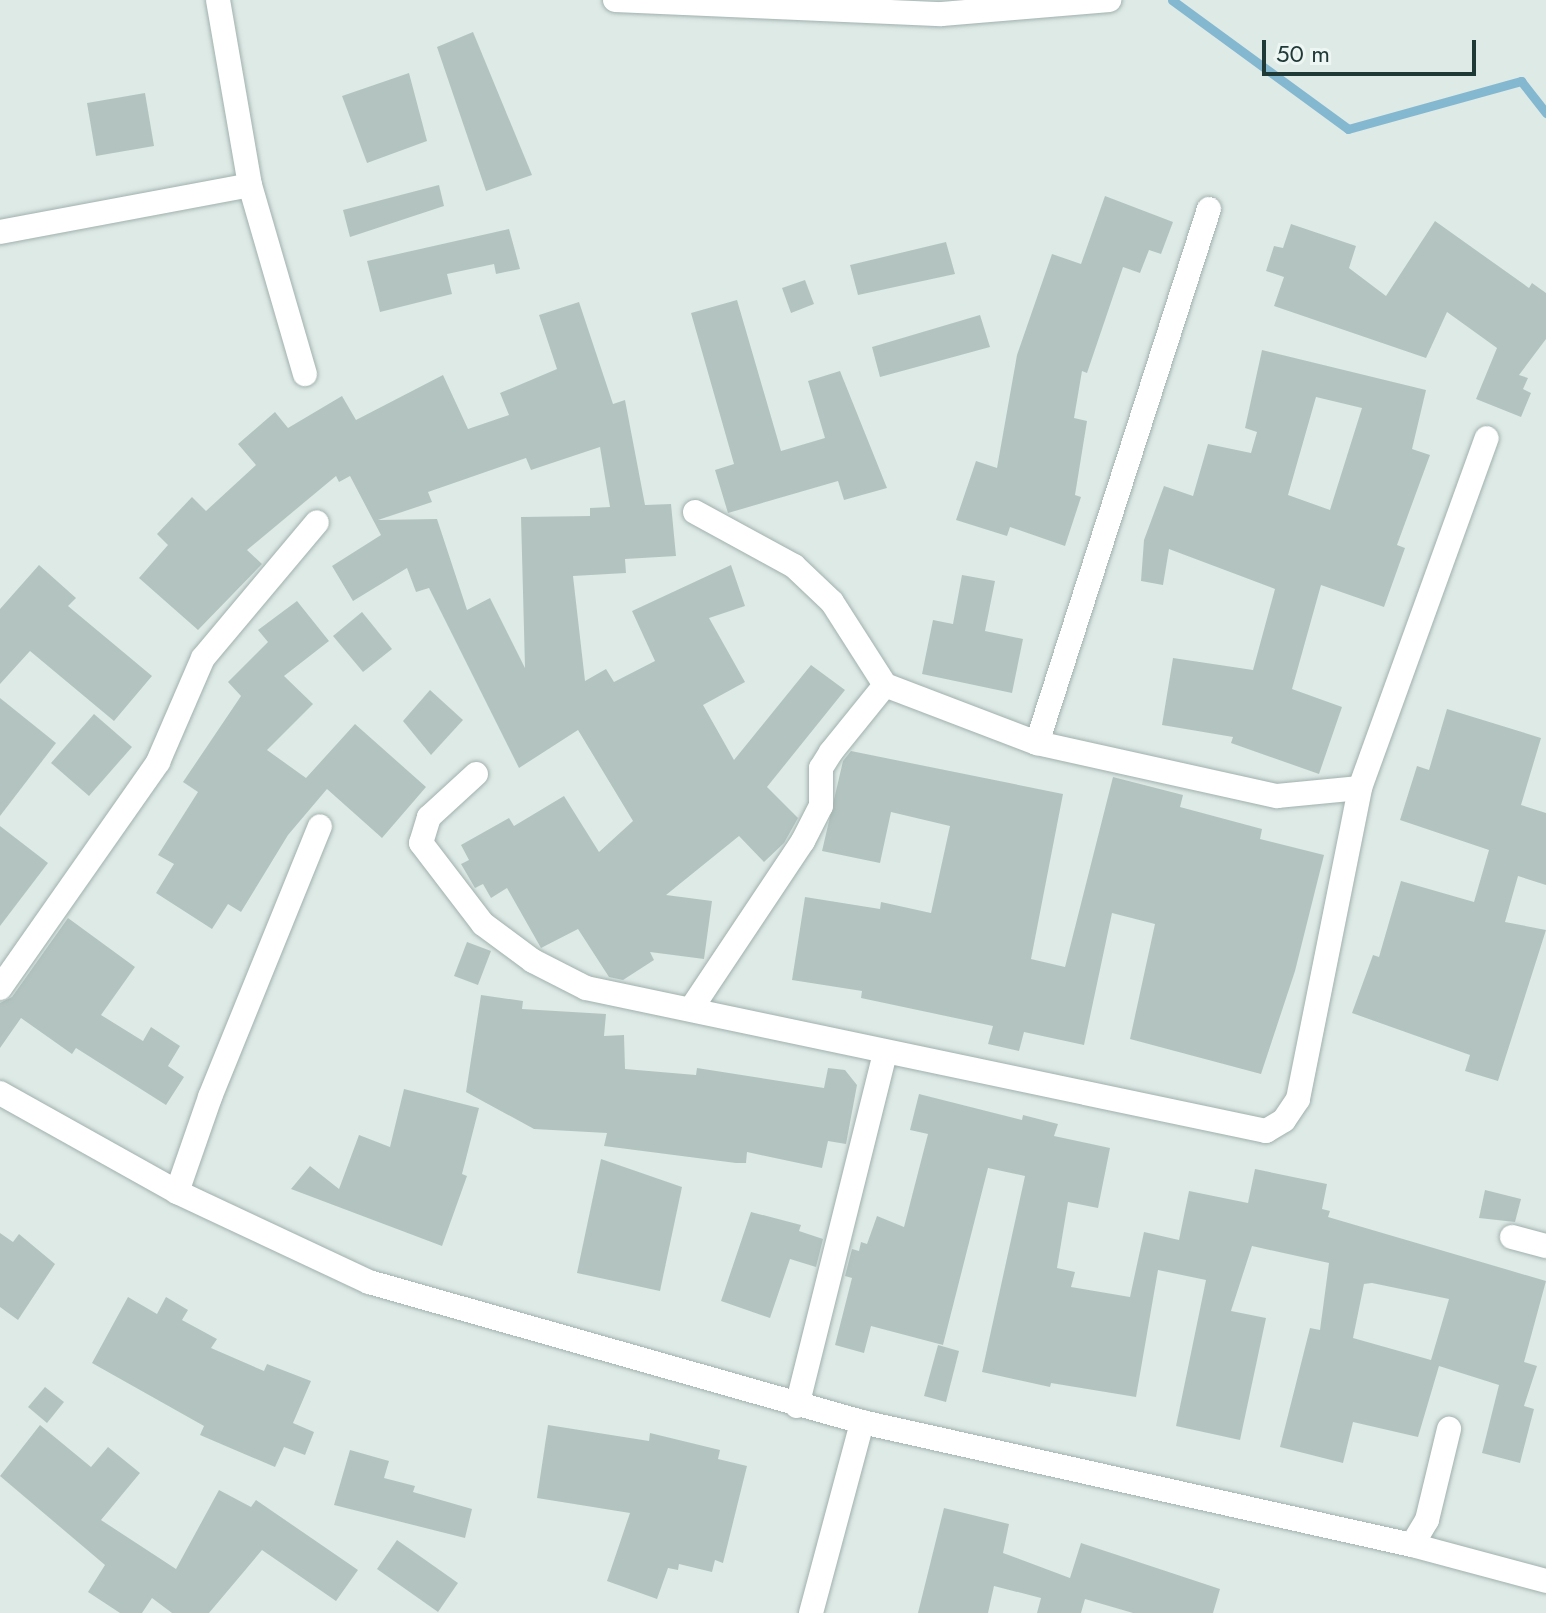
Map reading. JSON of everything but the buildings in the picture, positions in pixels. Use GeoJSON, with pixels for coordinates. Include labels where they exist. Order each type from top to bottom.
{"type":"FeatureCollection","features":[{"type":"Feature","properties":{"kind":"street"},"geometry":{"type":"LineString","coordinates":[[218,0],[250,185],[305,374]]}},
{"type":"Feature","properties":{"kind":"street"},"geometry":{"type":"LineString","coordinates":[[615,0],[942,14],[1109,0]]}},
{"type":"Feature","properties":{"kind":"street"},"geometry":{"type":"LineString","coordinates":[[0,232],[250,185]]}},
{"type":"Feature","properties":{"kind":"street"},"geometry":{"type":"LineString","coordinates":[[1037,743],[1209,209]]}},
{"type":"Feature","properties":{"kind":"street"},"geometry":{"type":"LineString","coordinates":[[476,774],[429,817],[421,843],[483,924],[533,961],[586,988],[885,1054],[1266,1131],[1284,1120],[1298,1099],[1360,788],[1487,438]]}},
{"type":"Feature","properties":{"kind":"street"},"geometry":{"type":"LineString","coordinates":[[695,512],[794,566],[832,602],[885,685],[1037,743],[1277,796],[1360,788]]}},
{"type":"Feature","properties":{"kind":"street"},"geometry":{"type":"LineString","coordinates":[[0,988],[158,762],[203,658],[317,522]]}},
{"type":"Feature","properties":{"kind":"street"},"geometry":{"type":"LineString","coordinates":[[691,1009],[803,841],[821,806],[821,768],[885,685]]}},
{"type":"Feature","properties":{"kind":"street"},"geometry":{"type":"LineString","coordinates":[[177,1192],[210,1097],[320,826]]}},
{"type":"Feature","properties":{"kind":"street"},"geometry":{"type":"LineString","coordinates":[[797,1406],[885,1054]]}},
{"type":"Feature","properties":{"kind":"street"},"geometry":{"type":"LineString","coordinates":[[0,1093],[177,1192],[369,1282],[797,1406],[1412,1545],[1546,1581]]}},
{"type":"Feature","properties":{"kind":"street"},"geometry":{"type":"LineString","coordinates":[[1512,1237],[1546,1246]]}},
{"type":"Feature","properties":{"kind":"street"},"geometry":{"type":"LineString","coordinates":[[811,1613],[862,1422]]}},
{"type":"Feature","properties":{"kind":"street"},"geometry":{"type":"LineString","coordinates":[[1412,1545],[1427,1520],[1449,1429]]}},
{"type":"Feature","properties":{"kind":"waterway"},"geometry":{"type":"LineString","coordinates":[[1172,0],[1348,129],[1521,81],[1546,113]]}}]}
